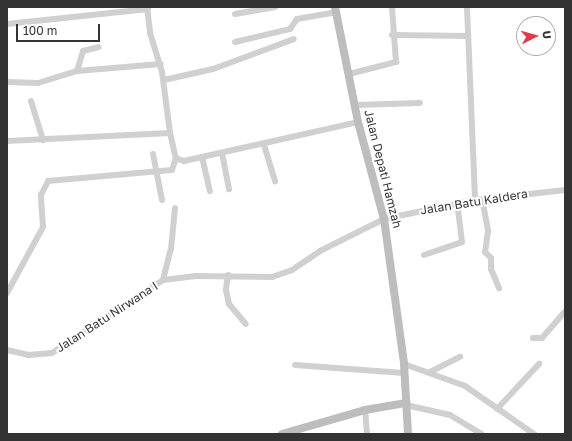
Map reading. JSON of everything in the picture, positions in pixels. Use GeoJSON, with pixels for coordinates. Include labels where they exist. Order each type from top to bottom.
{"type":"FeatureCollection","features":[{"type":"Feature","properties":{"kind":"main road","name":"Jalan Depati Hamzah"},"geometry":{"type":"LineString","coordinates":[[336,10],[358,122],[384,219],[404,364],[408,434]]}},
{"type":"Feature","properties":{"kind":"main road"},"geometry":{"type":"LineString","coordinates":[[286,434],[366,410],[406,404]]}},
{"type":"Feature","properties":{"kind":"street"},"geometry":{"type":"LineString","coordinates":[[235,14],[275,7]]}},
{"type":"Feature","properties":{"kind":"street"},"geometry":{"type":"LineString","coordinates":[[349,74],[396,62],[392,35],[392,7]]}},
{"type":"Feature","properties":{"kind":"street"},"geometry":{"type":"LineString","coordinates":[[467,7],[478,200],[488,231],[485,252],[491,258],[491,269],[499,288]]}},
{"type":"Feature","properties":{"kind":"street"},"geometry":{"type":"LineString","coordinates":[[7,24],[148,8],[150,33],[161,64],[170,133],[176,158],[172,170],[48,181],[41,195],[43,227],[7,293]]}},
{"type":"Feature","properties":{"kind":"street"},"geometry":{"type":"LineString","coordinates":[[235,42],[290,29],[297,19],[336,10]]}},
{"type":"Feature","properties":{"kind":"street"},"geometry":{"type":"LineString","coordinates":[[392,35],[468,36]]}},
{"type":"Feature","properties":{"kind":"street"},"geometry":{"type":"LineString","coordinates":[[164,80],[213,69],[294,40]]}},
{"type":"Feature","properties":{"kind":"street"},"geometry":{"type":"LineString","coordinates":[[78,71],[83,51],[99,47]]}},
{"type":"Feature","properties":{"kind":"street"},"geometry":{"type":"LineString","coordinates":[[7,82],[38,83],[78,71],[161,64]]}},
{"type":"Feature","properties":{"kind":"street"},"geometry":{"type":"LineString","coordinates":[[31,101],[43,140]]}},
{"type":"Feature","properties":{"kind":"street"},"geometry":{"type":"LineString","coordinates":[[355,105],[420,103]]}},
{"type":"Feature","properties":{"kind":"street"},"geometry":{"type":"LineString","coordinates":[[176,158],[184,161],[264,145],[358,122]]}},
{"type":"Feature","properties":{"kind":"street"},"geometry":{"type":"LineString","coordinates":[[7,142],[170,133]]}},
{"type":"Feature","properties":{"kind":"street"},"geometry":{"type":"LineString","coordinates":[[264,145],[275,181]]}},
{"type":"Feature","properties":{"kind":"street"},"geometry":{"type":"LineString","coordinates":[[222,153],[229,190]]}},
{"type":"Feature","properties":{"kind":"street"},"geometry":{"type":"LineString","coordinates":[[153,154],[162,200]]}},
{"type":"Feature","properties":{"kind":"street"},"geometry":{"type":"LineString","coordinates":[[202,157],[210,192]]}},
{"type":"Feature","properties":{"kind":"street","name":"Jalan Batu Kaldera"},"geometry":{"type":"LineString","coordinates":[[384,219],[457,203],[565,190]]}},
{"type":"Feature","properties":{"kind":"street"},"geometry":{"type":"LineString","coordinates":[[424,255],[462,242],[457,203]]}},
{"type":"Feature","properties":{"kind":"street"},"geometry":{"type":"LineString","coordinates":[[163,280],[171,249],[175,208]]}},
{"type":"Feature","properties":{"kind":"street","name":"Jalan Batu Nirwana I"},"geometry":{"type":"LineString","coordinates":[[7,350],[28,355],[52,353],[163,280],[228,275],[260,278],[292,270],[320,251],[384,219]]}},
{"type":"Feature","properties":{"kind":"street"},"geometry":{"type":"LineString","coordinates":[[228,275],[226,290],[230,304],[246,324]]}},
{"type":"Feature","properties":{"kind":"street"},"geometry":{"type":"LineString","coordinates":[[533,338],[542,338],[565,312]]}},
{"type":"Feature","properties":{"kind":"street"},"geometry":{"type":"LineString","coordinates":[[430,372],[460,357]]}},
{"type":"Feature","properties":{"kind":"street"},"geometry":{"type":"LineString","coordinates":[[404,364],[430,372],[465,386],[534,434]]}},
{"type":"Feature","properties":{"kind":"street"},"geometry":{"type":"LineString","coordinates":[[497,409],[539,364]]}},
{"type":"Feature","properties":{"kind":"street"},"geometry":{"type":"LineString","coordinates":[[295,365],[404,373]]}},
{"type":"Feature","properties":{"kind":"street"},"geometry":{"type":"LineString","coordinates":[[406,404],[450,415],[482,434]]}},
{"type":"Feature","properties":{"kind":"street"},"geometry":{"type":"LineString","coordinates":[[366,410],[367,434]]}}]}
